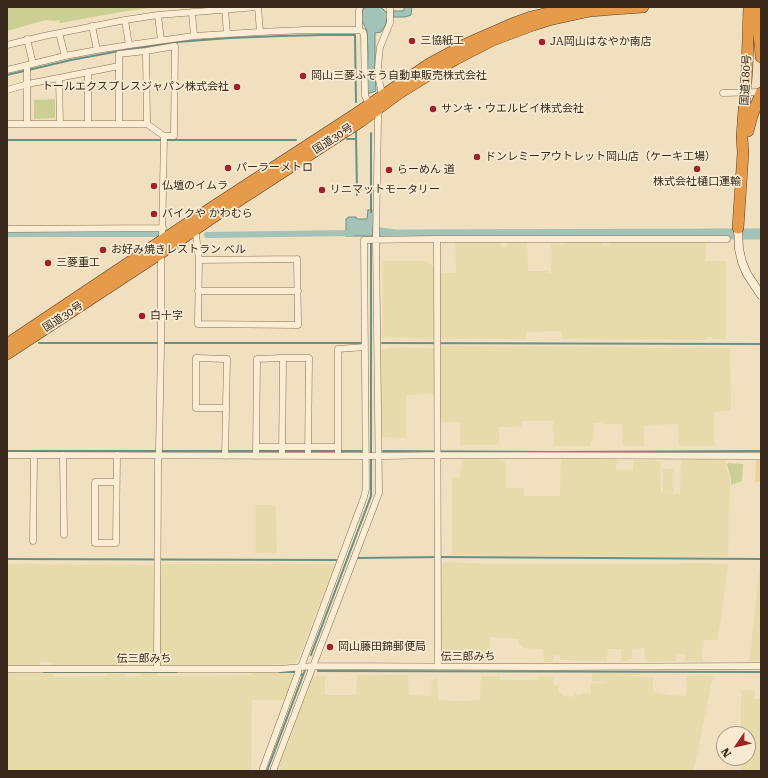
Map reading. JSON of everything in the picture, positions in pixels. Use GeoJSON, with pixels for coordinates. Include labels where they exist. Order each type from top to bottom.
{"type":"FeatureCollection","features":[{"type":"Feature","properties":{"kind":"highway","name":"国道30号"},"geometry":{"type":"LineString","coordinates":[[7,354],[161,253],[191,227],[376,105],[429,64],[490,32],[531,17],[573,7]]}},
{"type":"Feature","properties":{"kind":"highway","name":"国道30号"},"geometry":{"type":"LineString","coordinates":[[376,105],[398,94],[445,64],[512,32],[549,20],[590,11],[643,7]]}},
{"type":"Feature","properties":{"kind":"highway","name":"国道180号"},"geometry":{"type":"LineString","coordinates":[[738,228],[743,153],[742,137],[746,93],[749,7]]}},
{"type":"Feature","properties":{"kind":"highway","name":"国道180号"},"geometry":{"type":"LineString","coordinates":[[760,7],[759,27],[761,57]]}},
{"type":"Feature","properties":{"kind":"highway","name":"国道180号"},"geometry":{"type":"LineString","coordinates":[[743,153],[750,122],[761,93]]}},
{"type":"Feature","properties":{"kind":"highway","name":"国道30号"},"geometry":{"type":"LineString","coordinates":[[7,344],[162,240],[191,227]]}},
{"type":"Feature","properties":{"kind":"street"},"geometry":{"type":"LineString","coordinates":[[7,44],[125,20],[192,12],[257,7],[260,32]]}},
{"type":"Feature","properties":{"kind":"street"},"geometry":{"type":"LineString","coordinates":[[359,30],[360,7]]}},
{"type":"Feature","properties":{"kind":"street"},"geometry":{"type":"LineString","coordinates":[[225,9],[226,34]]}},
{"type":"Feature","properties":{"kind":"street"},"geometry":{"type":"LineString","coordinates":[[262,771],[366,489],[369,454],[375,248],[378,120],[376,105],[381,90],[378,68],[380,47],[389,27],[390,9]]}},
{"type":"Feature","properties":{"kind":"street"},"geometry":{"type":"LineString","coordinates":[[192,12],[194,36]]}},
{"type":"Feature","properties":{"kind":"street"},"geometry":{"type":"LineString","coordinates":[[158,16],[161,40]]}},
{"type":"Feature","properties":{"kind":"street"},"geometry":{"type":"LineString","coordinates":[[125,20],[129,44]]}},
{"type":"Feature","properties":{"kind":"street"},"geometry":{"type":"LineString","coordinates":[[92,26],[97,50]]}},
{"type":"Feature","properties":{"kind":"street"},"geometry":{"type":"LineString","coordinates":[[7,70],[29,67],[65,56],[129,44],[194,36],[305,30],[359,30],[363,32],[364,35],[365,96],[376,105]]}},
{"type":"Feature","properties":{"kind":"street"},"geometry":{"type":"LineString","coordinates":[[59,33],[65,56]]}},
{"type":"Feature","properties":{"kind":"street"},"geometry":{"type":"LineString","coordinates":[[27,39],[29,67],[27,124]]}},
{"type":"Feature","properties":{"kind":"street"},"geometry":{"type":"LineString","coordinates":[[119,124],[119,54],[175,46],[174,136],[164,139]]}},
{"type":"Feature","properties":{"kind":"street"},"geometry":{"type":"LineString","coordinates":[[146,50],[147,124]]}},
{"type":"Feature","properties":{"kind":"street"},"geometry":{"type":"LineString","coordinates":[[7,90],[28,84],[119,66]]}},
{"type":"Feature","properties":{"kind":"street"},"geometry":{"type":"LineString","coordinates":[[88,72],[88,124]]}},
{"type":"Feature","properties":{"kind":"street"},"geometry":{"type":"LineString","coordinates":[[59,78],[60,124]]}},
{"type":"Feature","properties":{"kind":"street"},"geometry":{"type":"LineString","coordinates":[[723,93],[761,93]]}},
{"type":"Feature","properties":{"kind":"street"},"geometry":{"type":"LineString","coordinates":[[7,124],[147,124],[164,139],[163,228],[161,253],[162,345],[159,453],[157,669]]}},
{"type":"Feature","properties":{"kind":"street"},"geometry":{"type":"LineString","coordinates":[[191,227],[196,235],[199,260],[198,324],[298,325],[298,259],[199,260]]}},
{"type":"Feature","properties":{"kind":"street"},"geometry":{"type":"LineString","coordinates":[[7,229],[163,228]]}},
{"type":"Feature","properties":{"kind":"street"},"geometry":{"type":"LineString","coordinates":[[738,228],[738,242],[742,262],[747,274],[761,295]]}},
{"type":"Feature","properties":{"kind":"street"},"geometry":{"type":"LineString","coordinates":[[437,239],[438,667]]}},
{"type":"Feature","properties":{"kind":"street"},"geometry":{"type":"LineString","coordinates":[[273,771],[379,493],[369,454],[365,347],[364,240],[727,239]]}},
{"type":"Feature","properties":{"kind":"street"},"geometry":{"type":"LineString","coordinates":[[365,251],[375,248]]}},
{"type":"Feature","properties":{"kind":"street"},"geometry":{"type":"LineString","coordinates":[[198,291],[298,291]]}},
{"type":"Feature","properties":{"kind":"street"},"geometry":{"type":"LineString","coordinates":[[338,451],[338,349],[365,347]]}},
{"type":"Feature","properties":{"kind":"street"},"geometry":{"type":"LineString","coordinates":[[225,453],[226,408],[227,359],[196,358],[196,408],[226,408]]}},
{"type":"Feature","properties":{"kind":"street"},"geometry":{"type":"LineString","coordinates":[[256,451],[257,358],[309,358],[308,451]]}},
{"type":"Feature","properties":{"kind":"street"},"geometry":{"type":"LineString","coordinates":[[282,451],[283,358]]}},
{"type":"Feature","properties":{"kind":"street"},"geometry":{"type":"LineString","coordinates":[[256,451],[338,451]]}},
{"type":"Feature","properties":{"kind":"street"},"geometry":{"type":"LineString","coordinates":[[7,455],[117,455],[256,451],[338,451],[369,454],[437,453],[761,456]]}},
{"type":"Feature","properties":{"kind":"street"},"geometry":{"type":"LineString","coordinates":[[33,541],[34,455]]}},
{"type":"Feature","properties":{"kind":"street"},"geometry":{"type":"LineString","coordinates":[[63,455],[64,536]]}},
{"type":"Feature","properties":{"kind":"street"},"geometry":{"type":"LineString","coordinates":[[116,482],[95,482],[95,543],[116,543],[117,455]]}},
{"type":"Feature","properties":{"kind":"street","name":"伝三郎みち"},"geometry":{"type":"LineString","coordinates":[[7,669],[299,670],[313,666],[761,666]]}},
{"type":"Feature","properties":{"kind":"shaded area"},"geometry":{"type":"Polygon","coordinates":[[[455,240],[501,240],[501,247],[507,247],[507,243],[511,240],[526,241],[528,271],[548,271],[548,273],[551,273],[551,244],[562,245],[564,241],[602,241],[603,246],[609,245],[609,242],[611,241],[706,240],[706,261],[726,261],[726,339],[713,339],[710,337],[705,340],[564,339],[561,331],[527,332],[526,339],[440,339],[439,277],[441,273],[456,273],[455,240]]]}},
{"type":"Feature","properties":{"kind":"shaded area"},"geometry":{"type":"Polygon","coordinates":[[[383,261],[425,261],[434,267],[434,339],[382,337],[383,261]]]}},
{"type":"Feature","properties":{"kind":"shaded area"},"geometry":{"type":"Polygon","coordinates":[[[440,346],[730,348],[731,410],[714,412],[714,446],[679,446],[678,424],[645,425],[644,446],[623,446],[622,424],[603,424],[603,419],[602,423],[594,423],[593,441],[591,446],[554,446],[553,421],[521,421],[521,427],[499,427],[499,444],[497,445],[460,445],[460,423],[442,422],[442,420],[440,420],[440,346]]]}},
{"type":"Feature","properties":{"kind":"shaded area"},"geometry":{"type":"Polygon","coordinates":[[[389,348],[435,348],[436,394],[406,395],[406,438],[380,437],[380,350],[389,348]]]}},
{"type":"Feature","properties":{"kind":"shaded area"},"geometry":{"type":"Polygon","coordinates":[[[495,459],[505,461],[506,488],[524,488],[524,496],[560,496],[561,461],[563,459],[616,459],[616,470],[633,470],[633,460],[660,461],[661,492],[680,494],[681,460],[725,460],[730,481],[728,557],[488,557],[487,555],[452,555],[452,477],[459,477],[462,462],[464,460],[495,459]]]}},
{"type":"Feature","properties":{"kind":"shaded area"},"geometry":{"type":"Polygon","coordinates":[[[663,469],[673,469],[673,492],[663,491],[663,469]]]}},
{"type":"Feature","properties":{"kind":"shaded area"},"geometry":{"type":"Polygon","coordinates":[[[255,505],[274,505],[276,508],[277,553],[255,553],[255,505]]]}},
{"type":"Feature","properties":{"kind":"shaded area"},"geometry":{"type":"Polygon","coordinates":[[[443,562],[490,564],[728,564],[718,640],[703,640],[702,662],[685,661],[685,654],[677,654],[676,661],[648,662],[645,659],[644,648],[632,649],[632,659],[621,662],[621,649],[608,649],[607,660],[605,661],[560,660],[560,656],[558,655],[554,656],[552,662],[544,662],[543,649],[523,648],[519,643],[519,639],[490,637],[489,659],[487,661],[471,662],[470,651],[460,651],[460,661],[443,662],[440,659],[440,565],[443,565],[443,562]]]}},
{"type":"Feature","properties":{"kind":"shaded area"},"geometry":{"type":"Polygon","coordinates":[[[760,563],[761,661],[749,662],[760,563]]]}},
{"type":"Feature","properties":{"kind":"shaded area"},"geometry":{"type":"Polygon","coordinates":[[[7,564],[154,565],[154,662],[150,664],[122,664],[121,666],[52,666],[51,663],[40,662],[39,666],[7,666],[7,564]]]}},
{"type":"Feature","properties":{"kind":"shaded area"},"geometry":{"type":"Polygon","coordinates":[[[161,564],[335,564],[299,658],[295,663],[267,665],[158,665],[161,564]]]}},
{"type":"Feature","properties":{"kind":"shaded area"},"geometry":{"type":"Polygon","coordinates":[[[640,672],[640,675],[620,676],[653,677],[653,692],[674,696],[686,696],[687,675],[713,676],[694,771],[277,771],[312,678],[315,677],[325,675],[325,695],[356,695],[357,675],[407,675],[409,695],[431,696],[431,681],[437,678],[439,700],[460,701],[480,700],[481,676],[500,676],[500,680],[537,680],[538,676],[553,677],[553,685],[559,686],[559,693],[563,693],[563,696],[574,697],[575,694],[591,694],[591,683],[603,683],[603,676],[602,682],[592,682],[592,673],[640,672]]]}},
{"type":"Feature","properties":{"kind":"shaded area"},"geometry":{"type":"Polygon","coordinates":[[[7,673],[53,674],[53,677],[107,676],[107,674],[125,674],[125,677],[141,676],[141,673],[158,673],[158,676],[252,675],[252,673],[291,673],[296,675],[285,700],[252,700],[251,771],[7,771],[7,673]]]}},
{"type":"Feature","properties":{"kind":"shaded area"},"geometry":{"type":"Polygon","coordinates":[[[742,690],[755,690],[755,699],[761,699],[761,771],[741,771],[741,766],[756,766],[756,726],[741,726],[742,690]]]}},
{"type":"Feature","properties":{"kind":"green space"},"geometry":{"type":"Polygon","coordinates":[[[7,7],[159,7],[60,23],[59,20],[46,20],[7,31],[7,7]]]}},
{"type":"Feature","properties":{"kind":"green space"},"geometry":{"type":"Polygon","coordinates":[[[55,99],[55,118],[34,119],[34,100],[55,99]]]}},
{"type":"Feature","properties":{"kind":"green space"},"geometry":{"type":"Polygon","coordinates":[[[727,464],[743,464],[742,481],[731,485],[727,464]]]}},
{"type":"Feature","properties":{"kind":"sand"},"geometry":{"type":"Polygon","coordinates":[[[756,460],[761,460],[761,482],[755,482],[756,460]]]}},
{"type":"Feature","properties":{"kind":"water"},"geometry":{"type":"Polygon","coordinates":[[[366,7],[381,7],[388,12],[386,24],[381,32],[375,33],[376,91],[367,94],[367,31],[361,19],[363,9],[366,7]]]}},
{"type":"Feature","properties":{"kind":"water"},"geometry":{"type":"Polygon","coordinates":[[[405,7],[412,7],[411,15],[405,17],[393,17],[393,11],[403,11],[405,7]]]}},
{"type":"Feature","properties":{"kind":"water"},"geometry":{"type":"Polygon","coordinates":[[[368,210],[374,210],[375,223],[373,225],[373,236],[345,236],[344,232],[346,232],[346,219],[348,217],[356,217],[357,219],[367,219],[368,210]]]}},
{"type":"Feature","properties":{"kind":"waterway"},"geometry":{"type":"LineString","coordinates":[[7,75],[71,60],[177,42],[230,38],[355,35],[356,102]]}},
{"type":"Feature","properties":{"kind":"waterway"},"geometry":{"type":"LineString","coordinates":[[356,132],[357,195]]}},
{"type":"Feature","properties":{"kind":"waterway"},"geometry":{"type":"LineString","coordinates":[[371,133],[371,212]]}},
{"type":"Feature","properties":{"kind":"waterway"},"geometry":{"type":"LineString","coordinates":[[347,139],[356,139]]}},
{"type":"Feature","properties":{"kind":"waterway"},"geometry":{"type":"LineString","coordinates":[[7,140],[296,140]]}},
{"type":"Feature","properties":{"kind":"waterway"},"geometry":{"type":"LineString","coordinates":[[381,229],[388,234]]}},
{"type":"Feature","properties":{"kind":"waterway"},"geometry":{"type":"LineString","coordinates":[[207,235],[352,233]]}},
{"type":"Feature","properties":{"kind":"waterway"},"geometry":{"type":"LineString","coordinates":[[380,233],[395,235],[734,234]]}},
{"type":"Feature","properties":{"kind":"waterway"},"geometry":{"type":"LineString","coordinates":[[7,234],[157,234]]}},
{"type":"Feature","properties":{"kind":"waterway"},"geometry":{"type":"LineString","coordinates":[[742,234],[761,234]]}},
{"type":"Feature","properties":{"kind":"waterway"},"geometry":{"type":"LineString","coordinates":[[311,655],[371,496],[371,241]]}},
{"type":"Feature","properties":{"kind":"waterway"},"geometry":{"type":"LineString","coordinates":[[39,343],[157,343]]}},
{"type":"Feature","properties":{"kind":"waterway"},"geometry":{"type":"LineString","coordinates":[[163,343],[362,343]]}},
{"type":"Feature","properties":{"kind":"waterway"},"geometry":{"type":"LineString","coordinates":[[382,343],[761,344]]}},
{"type":"Feature","properties":{"kind":"waterway"},"geometry":{"type":"LineString","coordinates":[[7,451],[365,451]]}},
{"type":"Feature","properties":{"kind":"waterway"},"geometry":{"type":"LineString","coordinates":[[383,451],[761,451]]}},
{"type":"Feature","properties":{"kind":"waterway"},"geometry":{"type":"LineString","coordinates":[[358,558],[440,557],[761,559]]}},
{"type":"Feature","properties":{"kind":"waterway"},"geometry":{"type":"LineString","coordinates":[[7,559],[336,560]]}},
{"type":"Feature","properties":{"kind":"waterway"},"geometry":{"type":"LineString","coordinates":[[267,771],[305,670]]}},
{"type":"Feature","properties":{"kind":"waterway"},"geometry":{"type":"LineString","coordinates":[[318,671],[761,672]]}},
{"type":"Feature","properties":{"kind":"waterway"},"geometry":{"type":"LineString","coordinates":[[44,672],[176,672]]}},
{"type":"Feature","properties":{"kind":"waterway"},"geometry":{"type":"LineString","coordinates":[[280,672],[294,672],[303,675]]}},
{"type":"Feature","properties":{"kind":"place","name":"三協紙工"},"geometry":{"type":"Point","coordinates":[412,41]}},
{"type":"Feature","properties":{"kind":"place","name":"JA岡山はなやか南店"},"geometry":{"type":"Point","coordinates":[542,42]}},
{"type":"Feature","properties":{"kind":"place","name":"岡山三菱ふそう自動車販売株式会社"},"geometry":{"type":"Point","coordinates":[303,76]}},
{"type":"Feature","properties":{"kind":"place","name":"トールエクスプレスジャパン株式会社"},"geometry":{"type":"Point","coordinates":[237,87]}},
{"type":"Feature","properties":{"kind":"place","name":"サンキ・ウエルビイ株式会社"},"geometry":{"type":"Point","coordinates":[433,109]}},
{"type":"Feature","properties":{"kind":"place","name":"ドンレミーアウトレット岡山店（ケーキ工場）"},"geometry":{"type":"Point","coordinates":[477,157]}},
{"type":"Feature","properties":{"kind":"place","name":"パーラーメトロ"},"geometry":{"type":"Point","coordinates":[228,168]}},
{"type":"Feature","properties":{"kind":"place","name":"株式会社樋口運輸"},"geometry":{"type":"Point","coordinates":[697,169]}},
{"type":"Feature","properties":{"kind":"place","name":"らーめん 道"},"geometry":{"type":"Point","coordinates":[389,170]}},
{"type":"Feature","properties":{"kind":"place","name":"仏壇のイムラ"},"geometry":{"type":"Point","coordinates":[154,186]}},
{"type":"Feature","properties":{"kind":"place","name":"リニマットモータリー"},"geometry":{"type":"Point","coordinates":[322,190]}},
{"type":"Feature","properties":{"kind":"place","name":"バイクや かわむら"},"geometry":{"type":"Point","coordinates":[154,214]}},
{"type":"Feature","properties":{"kind":"place","name":"お好み焼きレストラン ベル"},"geometry":{"type":"Point","coordinates":[103,250]}},
{"type":"Feature","properties":{"kind":"place","name":"三菱重工"},"geometry":{"type":"Point","coordinates":[48,263]}},
{"type":"Feature","properties":{"kind":"place","name":"白十字"},"geometry":{"type":"Point","coordinates":[142,316]}},
{"type":"Feature","properties":{"kind":"place","name":"岡山藤田錦郵便局"},"geometry":{"type":"Point","coordinates":[330,647]}}]}
